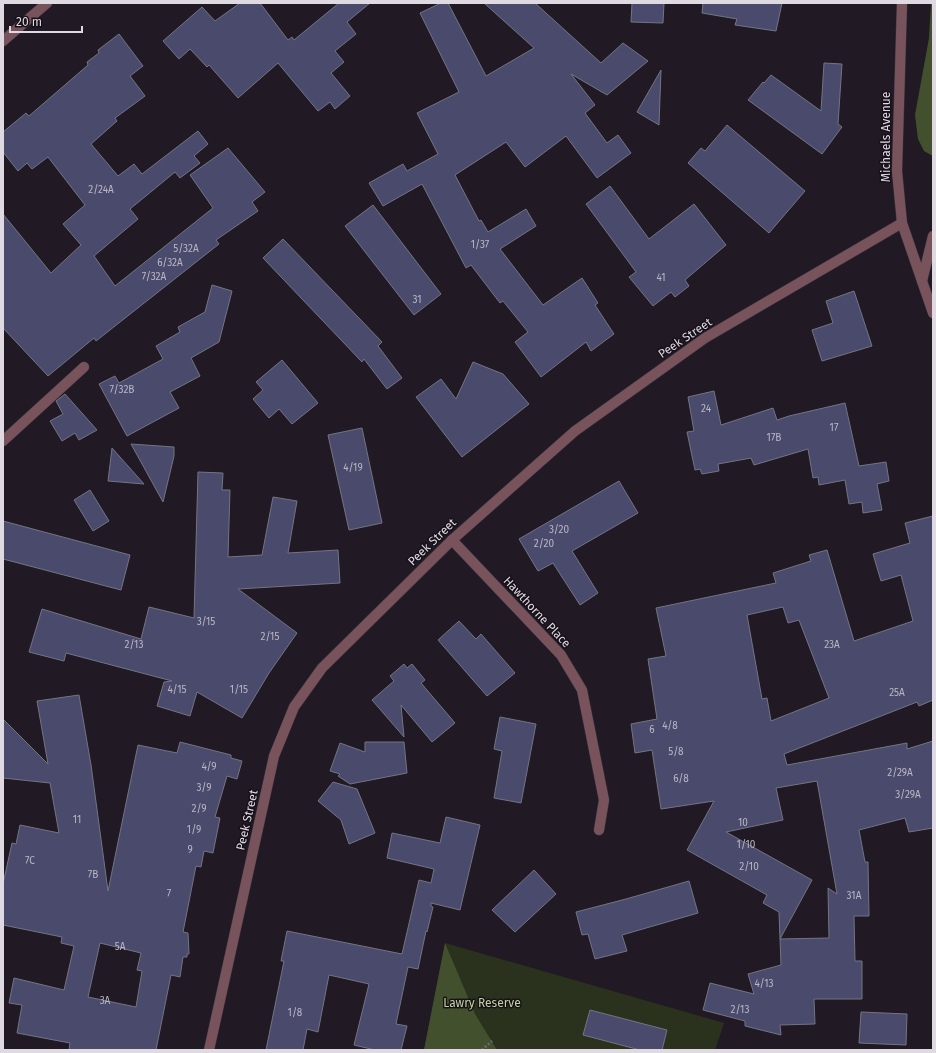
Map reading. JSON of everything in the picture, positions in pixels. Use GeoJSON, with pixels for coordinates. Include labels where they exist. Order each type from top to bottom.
{"type":"FeatureCollection","features":[{"type":"Feature","properties":{"kind":"street"},"geometry":{"type":"LineString","coordinates":[[3,41],[47,3]]}},
{"type":"Feature","properties":{"kind":"street","name":"Michaels Avenue"},"geometry":{"type":"LineString","coordinates":[[902,3],[897,171],[902,223],[933,313]]}},
{"type":"Feature","properties":{"kind":"street","name":"Peek Street"},"geometry":{"type":"LineString","coordinates":[[209,1050],[274,756],[294,707],[322,668],[452,540],[575,431],[705,338],[902,223]]}},
{"type":"Feature","properties":{"kind":"street"},"geometry":{"type":"LineString","coordinates":[[922,281],[933,236]]}},
{"type":"Feature","properties":{"kind":"street"},"geometry":{"type":"LineString","coordinates":[[3,441],[84,367]]}},
{"type":"Feature","properties":{"kind":"street","name":"Hawthorne Place"},"geometry":{"type":"LineString","coordinates":[[452,540],[561,656],[582,690],[604,800],[599,830]]}},
{"type":"Feature","properties":{"kind":"path"},"geometry":{"type":"LineString","coordinates":[[482,1050],[492,1041]]}},
{"type":"Feature","properties":{"kind":"green space"},"geometry":{"type":"Polygon","coordinates":[[[931,3],[933,3],[933,156],[924,151],[918,139],[915,115],[929,38],[931,3]]]}},
{"type":"Feature","properties":{"kind":"green space","name":"Lawry Reserve"},"geometry":{"type":"Polygon","coordinates":[[[445,943],[724,1023],[715,1050],[424,1050],[445,943]]]}},
{"type":"Feature","properties":{"kind":"green space"},"geometry":{"type":"Polygon","coordinates":[[[445,943],[475,1014],[497,1050],[424,1050],[445,943]]]}},
{"type":"Feature","properties":{"kind":"building"},"geometry":{"type":"Polygon","coordinates":[[[240,3],[260,3],[288,40],[292,37],[294,40],[339,3],[370,3],[347,22],[356,34],[335,51],[344,62],[331,73],[350,96],[335,109],[330,102],[318,111],[278,63],[238,98],[209,65],[207,67],[190,49],[179,59],[163,41],[202,7],[215,21],[240,3]]]}},
{"type":"Feature","properties":{"kind":"building"},"geometry":{"type":"Polygon","coordinates":[[[441,3],[448,3],[486,76],[534,48],[484,3],[535,3],[601,63],[623,43],[648,61],[607,95],[571,74],[595,105],[585,113],[607,143],[618,135],[631,153],[597,178],[566,136],[525,167],[506,142],[455,175],[479,221],[481,220],[488,232],[526,209],[536,226],[500,249],[543,305],[582,278],[598,303],[595,305],[614,334],[591,351],[586,342],[541,377],[515,342],[528,332],[503,301],[500,303],[471,265],[466,268],[422,184],[383,206],[369,183],[403,164],[407,171],[438,154],[417,113],[459,92],[420,13],[441,3]]]}},
{"type":"Feature","properties":{"kind":"building"},"geometry":{"type":"Polygon","coordinates":[[[632,3],[664,3],[663,23],[631,22],[632,3]]]}},
{"type":"Feature","properties":{"kind":"building"},"geometry":{"type":"Polygon","coordinates":[[[703,3],[782,3],[776,31],[735,25],[737,19],[702,13],[703,3]]]}},
{"type":"Feature","properties":{"kind":"building"},"geometry":{"type":"Polygon","coordinates":[[[119,34],[143,66],[130,76],[145,96],[115,118],[117,121],[91,144],[118,176],[134,164],[142,174],[198,131],[208,144],[194,156],[200,163],[180,178],[175,172],[130,209],[138,219],[94,256],[115,286],[213,208],[190,175],[228,148],[265,192],[252,202],[258,211],[216,240],[219,244],[96,341],[94,338],[48,376],[3,328],[3,214],[51,273],[81,245],[63,224],[85,205],[48,157],[32,169],[27,163],[18,171],[3,152],[3,132],[26,113],[29,116],[88,65],[87,62],[99,53],[98,50],[119,34]]]}},
{"type":"Feature","properties":{"kind":"building"},"geometry":{"type":"Polygon","coordinates":[[[824,63],[842,64],[838,124],[842,127],[822,154],[748,100],[771,75],[821,111],[824,63]]]}},
{"type":"Feature","properties":{"kind":"building"},"geometry":{"type":"Polygon","coordinates":[[[661,70],[659,125],[637,112],[661,70]]]}},
{"type":"Feature","properties":{"kind":"building"},"geometry":{"type":"Polygon","coordinates":[[[727,125],[805,191],[769,233],[688,163],[701,148],[705,151],[727,125]]]}},
{"type":"Feature","properties":{"kind":"building"},"geometry":{"type":"Polygon","coordinates":[[[610,186],[649,239],[694,204],[726,245],[685,280],[689,286],[675,297],[671,292],[653,306],[629,277],[636,272],[586,204],[610,186]]]}},
{"type":"Feature","properties":{"kind":"building"},"geometry":{"type":"Polygon","coordinates":[[[373,205],[441,294],[414,315],[345,226],[373,205]]]}},
{"type":"Feature","properties":{"kind":"building"},"geometry":{"type":"Polygon","coordinates":[[[283,239],[382,342],[378,346],[402,378],[387,389],[364,359],[362,362],[263,258],[283,239]]]}},
{"type":"Feature","properties":{"kind":"building"},"geometry":{"type":"Polygon","coordinates":[[[212,285],[232,291],[219,342],[191,358],[200,376],[170,392],[179,408],[127,436],[99,384],[115,376],[119,383],[163,359],[156,346],[180,332],[178,327],[205,312],[212,285]]]}},
{"type":"Feature","properties":{"kind":"building"},"geometry":{"type":"Polygon","coordinates":[[[854,291],[872,346],[822,361],[812,330],[833,323],[826,301],[854,291]]]}},
{"type":"Feature","properties":{"kind":"building"},"geometry":{"type":"Polygon","coordinates":[[[282,360],[318,403],[292,424],[279,409],[269,418],[253,399],[263,390],[256,382],[282,360]]]}},
{"type":"Feature","properties":{"kind":"building"},"geometry":{"type":"Polygon","coordinates":[[[473,362],[503,374],[529,404],[462,457],[416,397],[441,379],[456,399],[473,362]]]}},
{"type":"Feature","properties":{"kind":"building"},"geometry":{"type":"Polygon","coordinates":[[[714,391],[721,425],[773,408],[777,420],[845,403],[859,466],[886,462],[889,481],[877,484],[882,510],[863,513],[862,502],[849,504],[845,480],[819,485],[818,477],[813,478],[808,449],[754,465],[751,458],[718,464],[719,471],[702,474],[700,469],[695,470],[687,432],[694,431],[688,397],[714,391]]]}},
{"type":"Feature","properties":{"kind":"building"},"geometry":{"type":"Polygon","coordinates":[[[65,394],[97,430],[79,440],[75,433],[62,441],[50,421],[63,414],[56,401],[65,394]]]}},
{"type":"Feature","properties":{"kind":"building"},"geometry":{"type":"Polygon","coordinates":[[[362,428],[382,523],[349,530],[328,435],[362,428]]]}},
{"type":"Feature","properties":{"kind":"building"},"geometry":{"type":"Polygon","coordinates":[[[131,444],[174,447],[174,456],[163,502],[131,444]]]}},
{"type":"Feature","properties":{"kind":"building"},"geometry":{"type":"Polygon","coordinates":[[[112,448],[144,484],[108,481],[112,448]]]}},
{"type":"Feature","properties":{"kind":"building"},"geometry":{"type":"Polygon","coordinates":[[[198,472],[223,473],[222,490],[230,490],[228,557],[262,555],[273,497],[297,501],[288,553],[338,550],[340,583],[238,589],[297,633],[269,673],[242,718],[197,692],[190,716],[157,706],[164,682],[172,681],[66,653],[64,661],[29,652],[42,609],[141,639],[149,607],[194,618],[198,472]]]}},
{"type":"Feature","properties":{"kind":"building"},"geometry":{"type":"Polygon","coordinates":[[[619,481],[638,513],[572,551],[598,593],[580,605],[553,563],[538,571],[519,539],[619,481]]]}},
{"type":"Feature","properties":{"kind":"building"},"geometry":{"type":"Polygon","coordinates":[[[90,490],[109,521],[93,531],[74,500],[90,490]]]}},
{"type":"Feature","properties":{"kind":"building"},"geometry":{"type":"Polygon","coordinates":[[[933,516],[933,700],[919,706],[917,702],[784,754],[787,765],[907,743],[907,749],[933,741],[933,828],[909,832],[905,818],[859,830],[865,862],[868,862],[869,916],[854,916],[855,961],[862,961],[862,999],[814,999],[815,1024],[780,1025],[781,1035],[745,1026],[745,1021],[703,1010],[710,983],[754,994],[748,974],[781,965],[780,939],[779,912],[763,903],[767,895],[687,850],[714,801],[661,809],[652,750],[635,753],[631,724],[657,719],[648,659],[666,656],[656,608],[776,583],[773,573],[811,561],[809,555],[827,550],[854,641],[913,621],[901,575],[881,581],[873,554],[910,543],[905,523],[933,516]],[[783,607],[747,615],[762,699],[767,698],[771,721],[829,698],[799,620],[788,623],[783,607]],[[817,781],[776,788],[783,820],[726,832],[812,880],[780,939],[829,938],[828,888],[837,894],[817,781]]]}},
{"type":"Feature","properties":{"kind":"building"},"geometry":{"type":"Polygon","coordinates":[[[3,521],[130,555],[121,590],[3,559],[3,521]]]}},
{"type":"Feature","properties":{"kind":"building"},"geometry":{"type":"Polygon","coordinates":[[[459,621],[476,639],[481,634],[515,673],[487,696],[438,640],[459,621]]]}},
{"type":"Feature","properties":{"kind":"building"},"geometry":{"type":"Polygon","coordinates":[[[404,664],[407,668],[412,664],[425,680],[421,683],[455,723],[432,742],[401,705],[404,737],[372,700],[394,681],[390,676],[404,664]]]}},
{"type":"Feature","properties":{"kind":"building"},"geometry":{"type":"Polygon","coordinates":[[[79,695],[91,765],[108,891],[138,745],[177,753],[180,742],[231,755],[231,758],[242,761],[237,779],[227,776],[215,817],[220,818],[213,853],[204,851],[201,867],[196,866],[183,932],[188,933],[189,954],[187,954],[187,957],[183,957],[180,977],[171,975],[156,1050],[69,1050],[70,1043],[17,1033],[22,1005],[9,1003],[14,978],[64,990],[74,946],[61,943],[62,937],[3,925],[3,884],[12,843],[16,844],[20,825],[59,833],[50,783],[3,778],[3,719],[48,764],[37,701],[79,695]],[[100,943],[88,997],[136,1007],[142,971],[137,970],[141,953],[100,943]]]}},
{"type":"Feature","properties":{"kind":"building"},"geometry":{"type":"Polygon","coordinates":[[[500,717],[536,724],[521,803],[494,798],[502,751],[494,749],[500,717]]]}},
{"type":"Feature","properties":{"kind":"building"},"geometry":{"type":"Polygon","coordinates":[[[365,742],[404,742],[407,773],[350,784],[338,776],[340,774],[330,771],[340,743],[365,752],[365,742]]]}},
{"type":"Feature","properties":{"kind":"building"},"geometry":{"type":"Polygon","coordinates":[[[333,782],[357,789],[375,833],[349,844],[341,820],[318,801],[333,782]]]}},
{"type":"Feature","properties":{"kind":"building"},"geometry":{"type":"Polygon","coordinates":[[[446,817],[480,825],[460,910],[431,903],[431,906],[433,907],[418,969],[408,967],[396,1024],[407,1026],[401,1050],[375,1050],[354,1045],[369,984],[329,975],[318,1032],[307,1029],[303,1050],[266,1050],[284,961],[281,961],[287,931],[402,954],[419,880],[431,883],[434,869],[387,858],[392,833],[440,843],[446,817]]]}},
{"type":"Feature","properties":{"kind":"building"},"geometry":{"type":"Polygon","coordinates":[[[534,870],[556,894],[515,932],[492,910],[534,870]]]}},
{"type":"Feature","properties":{"kind":"building"},"geometry":{"type":"Polygon","coordinates":[[[689,881],[698,913],[622,935],[627,951],[595,959],[588,934],[582,935],[576,912],[689,881]]]}},
{"type":"Feature","properties":{"kind":"building"},"geometry":{"type":"Polygon","coordinates":[[[590,1010],[667,1030],[662,1050],[640,1050],[583,1035],[590,1010]]]}},
{"type":"Feature","properties":{"kind":"building"},"geometry":{"type":"Polygon","coordinates":[[[861,1012],[907,1014],[906,1045],[859,1043],[861,1012]]]}}]}
